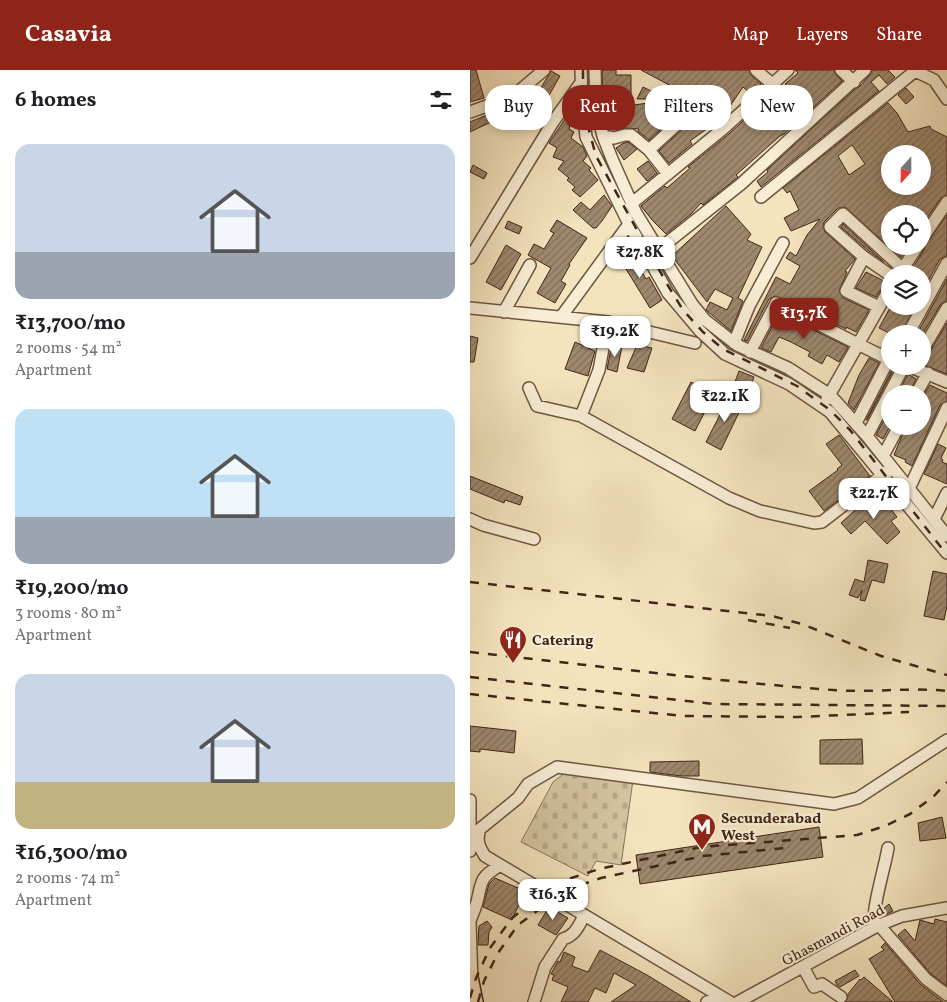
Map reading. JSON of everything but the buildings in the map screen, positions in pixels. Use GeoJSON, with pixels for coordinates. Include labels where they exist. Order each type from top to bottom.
{"type":"FeatureCollection","features":[{"type":"Feature","properties":{"kind":"main road"},"geometry":{"type":"LineString","coordinates":[[471,980],[475,1002]]}},
{"type":"Feature","properties":{"kind":"street"},"geometry":{"type":"LineString","coordinates":[[470,112],[512,97],[544,70]]}},
{"type":"Feature","properties":{"kind":"street"},"geometry":{"type":"LineString","coordinates":[[581,70],[580,84],[586,138],[629,224],[668,293],[702,325],[725,354],[788,384],[830,412],[888,471],[947,554]]}},
{"type":"Feature","properties":{"kind":"street"},"geometry":{"type":"LineString","coordinates":[[595,70],[595,102],[603,136],[631,204],[692,304],[702,325],[750,352],[788,368],[830,394],[883,456],[888,471]]}},
{"type":"Feature","properties":{"kind":"street"},"geometry":{"type":"LineString","coordinates":[[756,70],[772,84]]}},
{"type":"Feature","properties":{"kind":"street"},"geometry":{"type":"LineString","coordinates":[[631,204],[724,128],[788,70]]}},
{"type":"Feature","properties":{"kind":"street"},"geometry":{"type":"LineString","coordinates":[[841,70],[854,82]]}},
{"type":"Feature","properties":{"kind":"street"},"geometry":{"type":"LineString","coordinates":[[658,250],[741,184],[865,70]]}},
{"type":"Feature","properties":{"kind":"street"},"geometry":{"type":"LineString","coordinates":[[761,197],[914,70],[934,80],[947,98]]}},
{"type":"Feature","properties":{"kind":"street"},"geometry":{"type":"LineString","coordinates":[[470,258],[553,122],[580,84]]}},
{"type":"Feature","properties":{"kind":"street"},"geometry":{"type":"LineString","coordinates":[[650,150],[671,130]]}},
{"type":"Feature","properties":{"kind":"street"},"geometry":{"type":"LineString","coordinates":[[603,136],[614,138],[632,135],[650,150],[668,174]]}},
{"type":"Feature","properties":{"kind":"street"},"geometry":{"type":"LineString","coordinates":[[931,226],[947,202]]}},
{"type":"Feature","properties":{"kind":"street"},"geometry":{"type":"LineString","coordinates":[[881,268],[830,227],[843,214],[895,265]]}},
{"type":"Feature","properties":{"kind":"street"},"geometry":{"type":"LineString","coordinates":[[561,318],[629,224]]}},
{"type":"Feature","properties":{"kind":"street"},"geometry":{"type":"LineString","coordinates":[[731,356],[749,306],[783,243]]}},
{"type":"Feature","properties":{"kind":"street"},"geometry":{"type":"LineString","coordinates":[[864,256],[846,292],[879,307]]}},
{"type":"Feature","properties":{"kind":"street"},"geometry":{"type":"LineString","coordinates":[[913,325],[947,263]]}},
{"type":"Feature","properties":{"kind":"street"},"geometry":{"type":"LineString","coordinates":[[504,312],[530,265]]}},
{"type":"Feature","properties":{"kind":"street"},"geometry":{"type":"LineString","coordinates":[[750,352],[776,303],[881,356]]}},
{"type":"Feature","properties":{"kind":"street"},"geometry":{"type":"LineString","coordinates":[[822,407],[881,304]]}},
{"type":"Feature","properties":{"kind":"street"},"geometry":{"type":"LineString","coordinates":[[470,308],[608,322],[695,343]]}},
{"type":"Feature","properties":{"kind":"street"},"geometry":{"type":"LineString","coordinates":[[931,336],[947,308]]}},
{"type":"Feature","properties":{"kind":"street"},"geometry":{"type":"LineString","coordinates":[[581,416],[599,370],[608,322]]}},
{"type":"Feature","properties":{"kind":"street"},"geometry":{"type":"LineString","coordinates":[[931,374],[947,382]]}},
{"type":"Feature","properties":{"kind":"street"},"geometry":{"type":"LineString","coordinates":[[856,423],[881,375]]}},
{"type":"Feature","properties":{"kind":"street"},"geometry":{"type":"LineString","coordinates":[[867,436],[904,375]]}},
{"type":"Feature","properties":{"kind":"street"},"geometry":{"type":"LineString","coordinates":[[529,388],[537,406],[581,416],[729,498],[760,511],[814,523],[822,522],[888,471]]}},
{"type":"Feature","properties":{"kind":"street"},"geometry":{"type":"LineString","coordinates":[[906,494],[947,408]]}},
{"type":"Feature","properties":{"kind":"street"},"geometry":{"type":"LineString","coordinates":[[883,456],[894,435]]}},
{"type":"Feature","properties":{"kind":"street"},"geometry":{"type":"LineString","coordinates":[[934,519],[947,493]]}},
{"type":"Feature","properties":{"kind":"street"},"geometry":{"type":"LineString","coordinates":[[906,494],[934,519],[947,536]]}},
{"type":"Feature","properties":{"kind":"street"},"geometry":{"type":"LineString","coordinates":[[470,519],[483,525],[534,540]]}},
{"type":"Feature","properties":{"kind":"street"},"geometry":{"type":"LineString","coordinates":[[470,527],[483,525]]}},
{"type":"Feature","properties":{"kind":"street"},"geometry":{"type":"LineString","coordinates":[[730,1002],[499,866],[485,856],[478,846],[477,835],[480,829],[518,798],[528,784],[557,767],[834,804],[858,798],[947,740]]}},
{"type":"Feature","properties":{"kind":"street"},"geometry":{"type":"LineString","coordinates":[[470,802],[470,851]]}},
{"type":"Feature","properties":{"kind":"street"},"geometry":{"type":"LineString","coordinates":[[888,848],[873,918],[877,927],[926,979],[947,995]]}},
{"type":"Feature","properties":{"kind":"street"},"geometry":{"type":"LineString","coordinates":[[471,980],[470,922],[481,882],[499,866]]}},
{"type":"Feature","properties":{"kind":"street","name":"Ghasmandi Road"},"geometry":{"type":"LineString","coordinates":[[738,1002],[877,927],[902,916],[947,908]]}},
{"type":"Feature","properties":{"kind":"street"},"geometry":{"type":"LineString","coordinates":[[534,1002],[545,966],[563,939],[570,938],[584,916]]}},
{"type":"Feature","properties":{"kind":"street"},"geometry":{"type":"LineString","coordinates":[[803,967],[809,990],[822,984],[841,997]]}},
{"type":"Feature","properties":{"kind":"green space"},"geometry":{"type":"Polygon","coordinates":[[[566,772],[633,780],[621,865],[596,861],[588,876],[521,842],[553,782],[566,772]]]}},
{"type":"Feature","properties":{"kind":"railway"},"geometry":{"type":"LineString","coordinates":[[583,70],[583,95],[586,119],[596,156],[683,310],[703,332],[723,349],[797,386],[830,410],[850,430],[947,555]]}},
{"type":"Feature","properties":{"kind":"railway"},"geometry":{"type":"LineString","coordinates":[[470,582],[772,616],[802,624],[881,656],[947,675]]}},
{"type":"Feature","properties":{"kind":"railway"},"geometry":{"type":"LineString","coordinates":[[748,620],[790,628]]}},
{"type":"Feature","properties":{"kind":"railway"},"geometry":{"type":"LineString","coordinates":[[470,652],[697,677],[847,691],[947,691]]}},
{"type":"Feature","properties":{"kind":"railway"},"geometry":{"type":"LineString","coordinates":[[470,677],[714,704],[947,706]]}},
{"type":"Feature","properties":{"kind":"railway"},"geometry":{"type":"LineString","coordinates":[[470,694],[683,716],[798,717],[909,712]]}},
{"type":"Feature","properties":{"kind":"railway"},"geometry":{"type":"LineString","coordinates":[[470,998],[476,978],[490,948],[512,918],[559,882],[599,869],[701,847],[857,835],[885,826],[910,814],[934,796],[947,782]]}},
{"type":"Feature","properties":{"kind":"railway"},"geometry":{"type":"LineString","coordinates":[[478,1002],[484,981],[498,953],[518,925],[564,891],[601,878],[703,856],[785,848]]}},
{"type":"Feature","properties":{"kind":"place","name":"Catering"},"geometry":{"type":"Point","coordinates":[513,664]}},
{"type":"Feature","properties":{"kind":"place","name":"Secunderabad West"},"geometry":{"type":"Point","coordinates":[702,851]}}]}
